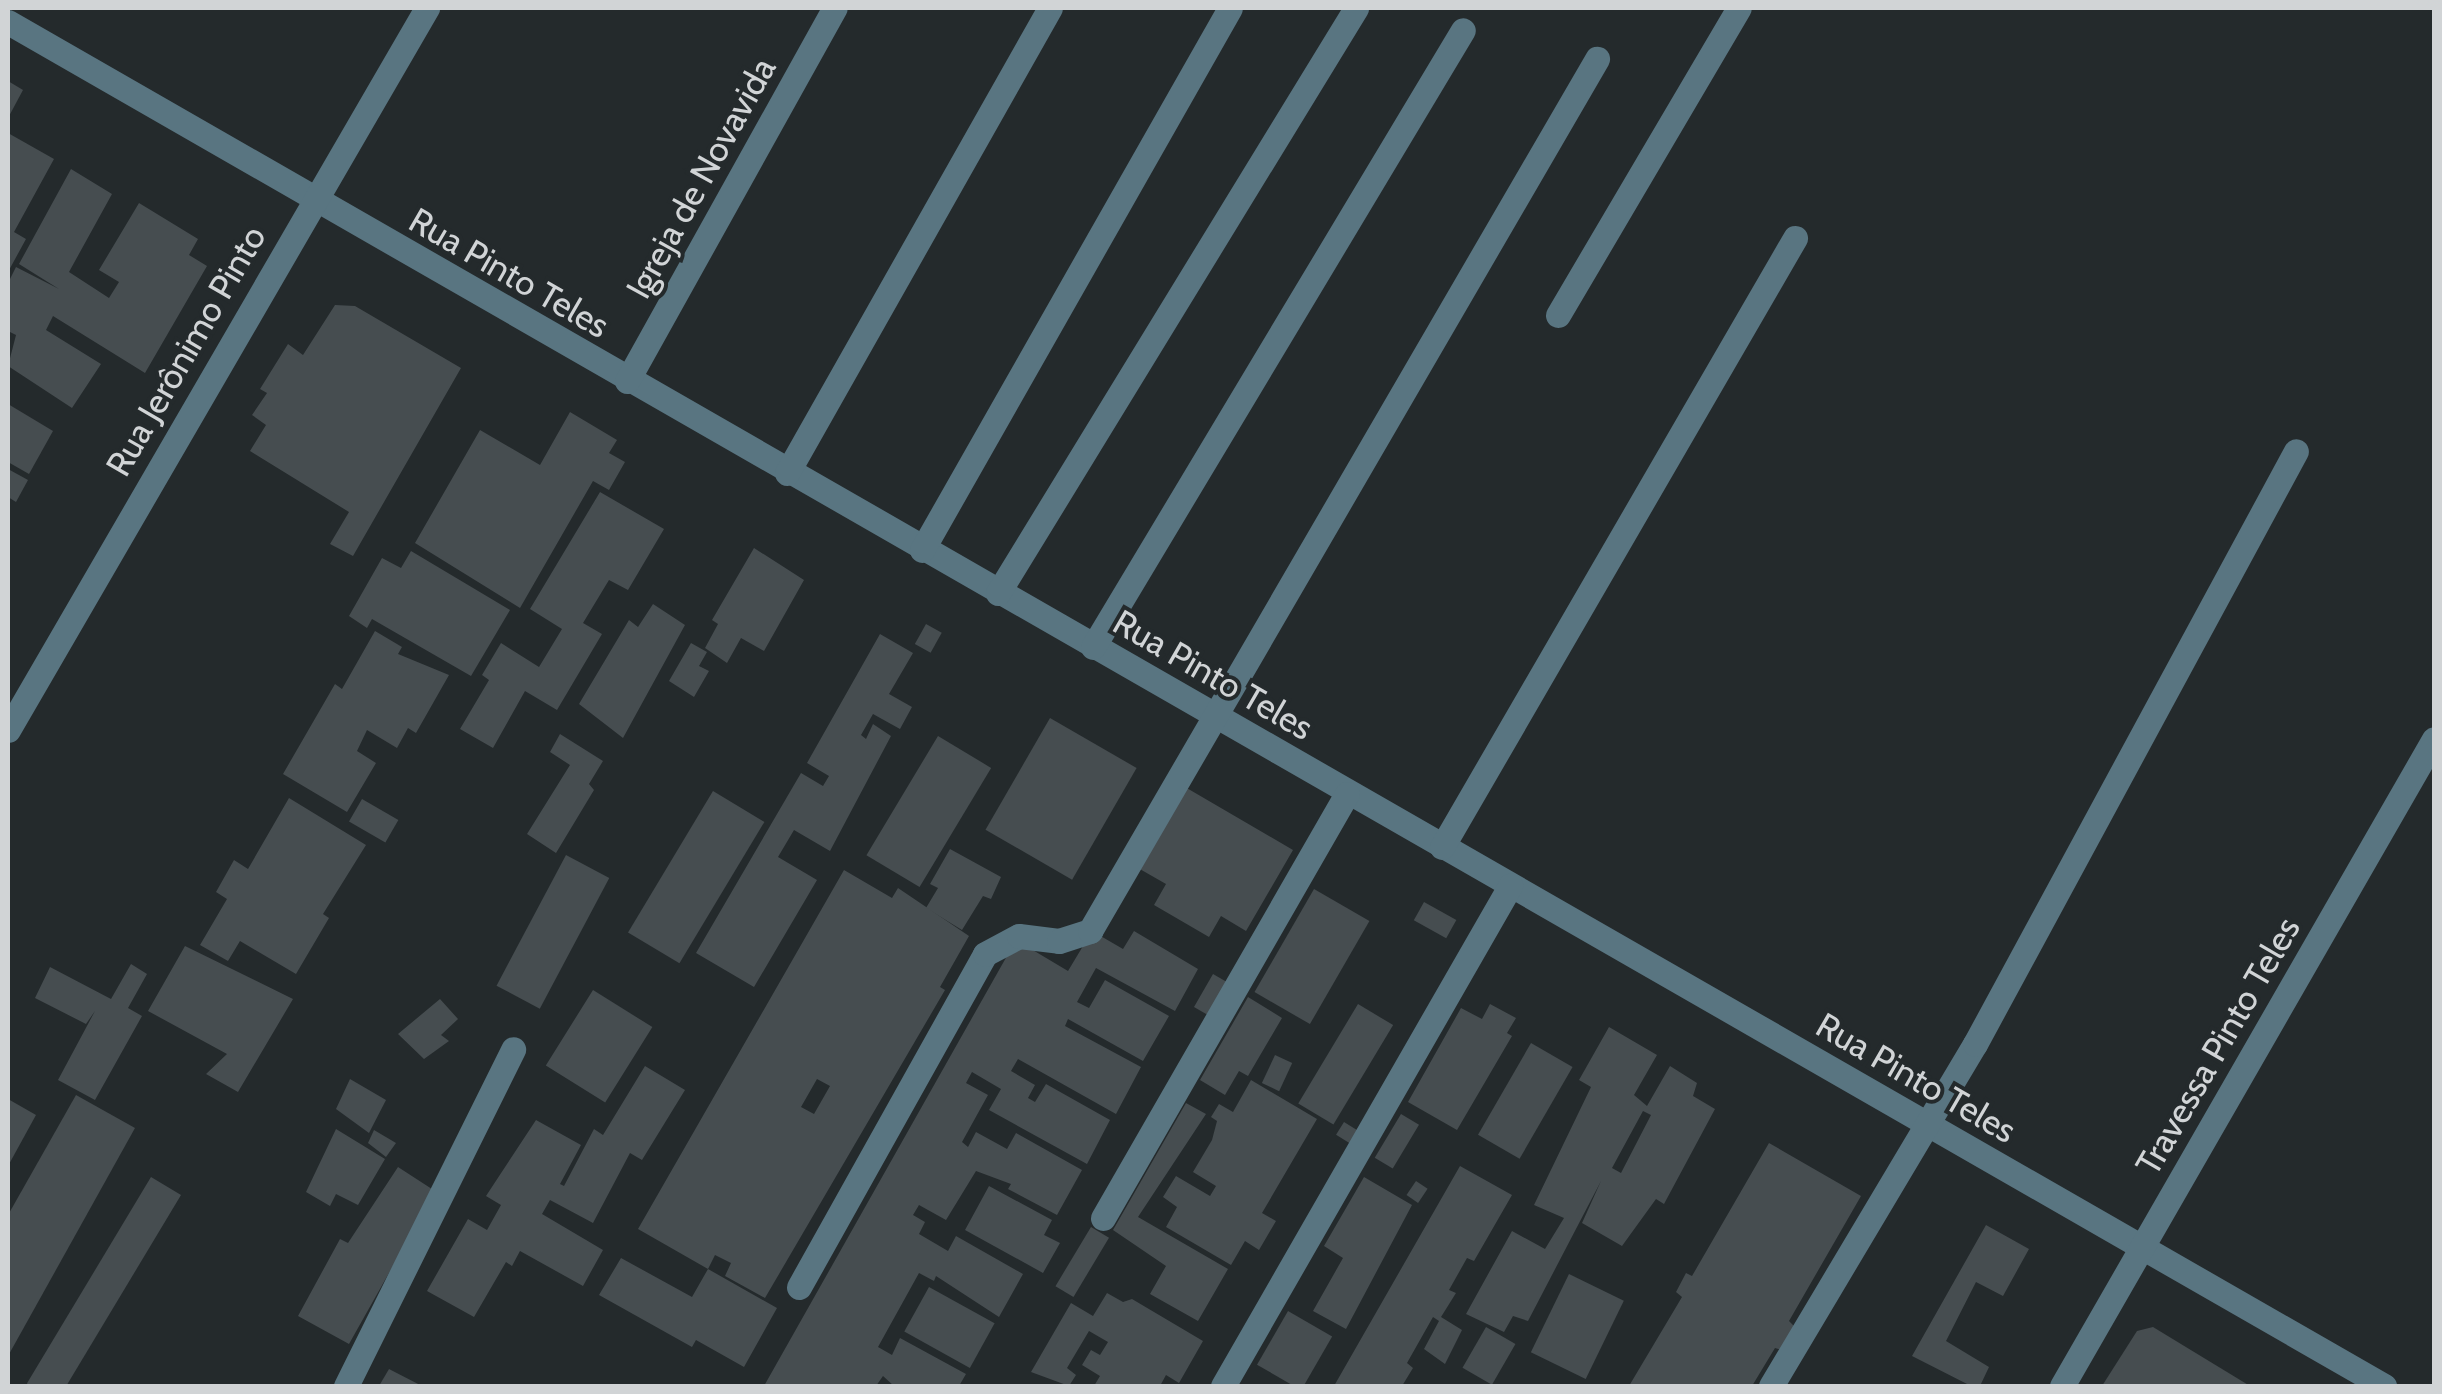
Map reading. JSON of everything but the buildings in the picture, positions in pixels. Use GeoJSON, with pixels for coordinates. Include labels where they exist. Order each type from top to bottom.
{"type":"FeatureCollection","features":[{"type":"Feature","properties":{"kind":"street","name":"Rua Jerônimo Pinto"},"geometry":{"type":"LineString","coordinates":[[8,730],[426,8]]}},
{"type":"Feature","properties":{"kind":"street","name":"Igreja de Novavida"},"geometry":{"type":"LineString","coordinates":[[627,381],[835,8]]}},
{"type":"Feature","properties":{"kind":"street"},"geometry":{"type":"LineString","coordinates":[[788,473],[1050,8]]}},
{"type":"Feature","properties":{"kind":"street"},"geometry":{"type":"LineString","coordinates":[[922,550],[1230,8]]}},
{"type":"Feature","properties":{"kind":"street"},"geometry":{"type":"LineString","coordinates":[[998,593],[1356,8]]}},
{"type":"Feature","properties":{"kind":"street"},"geometry":{"type":"LineString","coordinates":[[1558,316],[1740,8]]}},
{"type":"Feature","properties":{"kind":"street","name":"Rua Pinto Teles"},"geometry":{"type":"LineString","coordinates":[[8,22],[312,201],[1928,1125],[2141,1251],[2384,1386]]}},
{"type":"Feature","properties":{"kind":"street"},"geometry":{"type":"LineString","coordinates":[[1094,647],[1463,30]]}},
{"type":"Feature","properties":{"kind":"street"},"geometry":{"type":"LineString","coordinates":[[799,1288],[985,954],[1019,936],[1059,940],[1090,932],[1598,59]]}},
{"type":"Feature","properties":{"kind":"street"},"geometry":{"type":"LineString","coordinates":[[1442,847],[1795,238]]}},
{"type":"Feature","properties":{"kind":"street"},"geometry":{"type":"LineString","coordinates":[[1771,1386],[1928,1125],[2296,451]]}},
{"type":"Feature","properties":{"kind":"street","name":"Travessa Pinto Teles"},"geometry":{"type":"LineString","coordinates":[[2062,1386],[2434,739]]}},
{"type":"Feature","properties":{"kind":"street"},"geometry":{"type":"LineString","coordinates":[[1103,1218],[1348,794]]}},
{"type":"Feature","properties":{"kind":"street"},"geometry":{"type":"LineString","coordinates":[[1223,1386],[1510,886]]}},
{"type":"Feature","properties":{"kind":"street"},"geometry":{"type":"LineString","coordinates":[[346,1386],[513,1049]]}}]}
